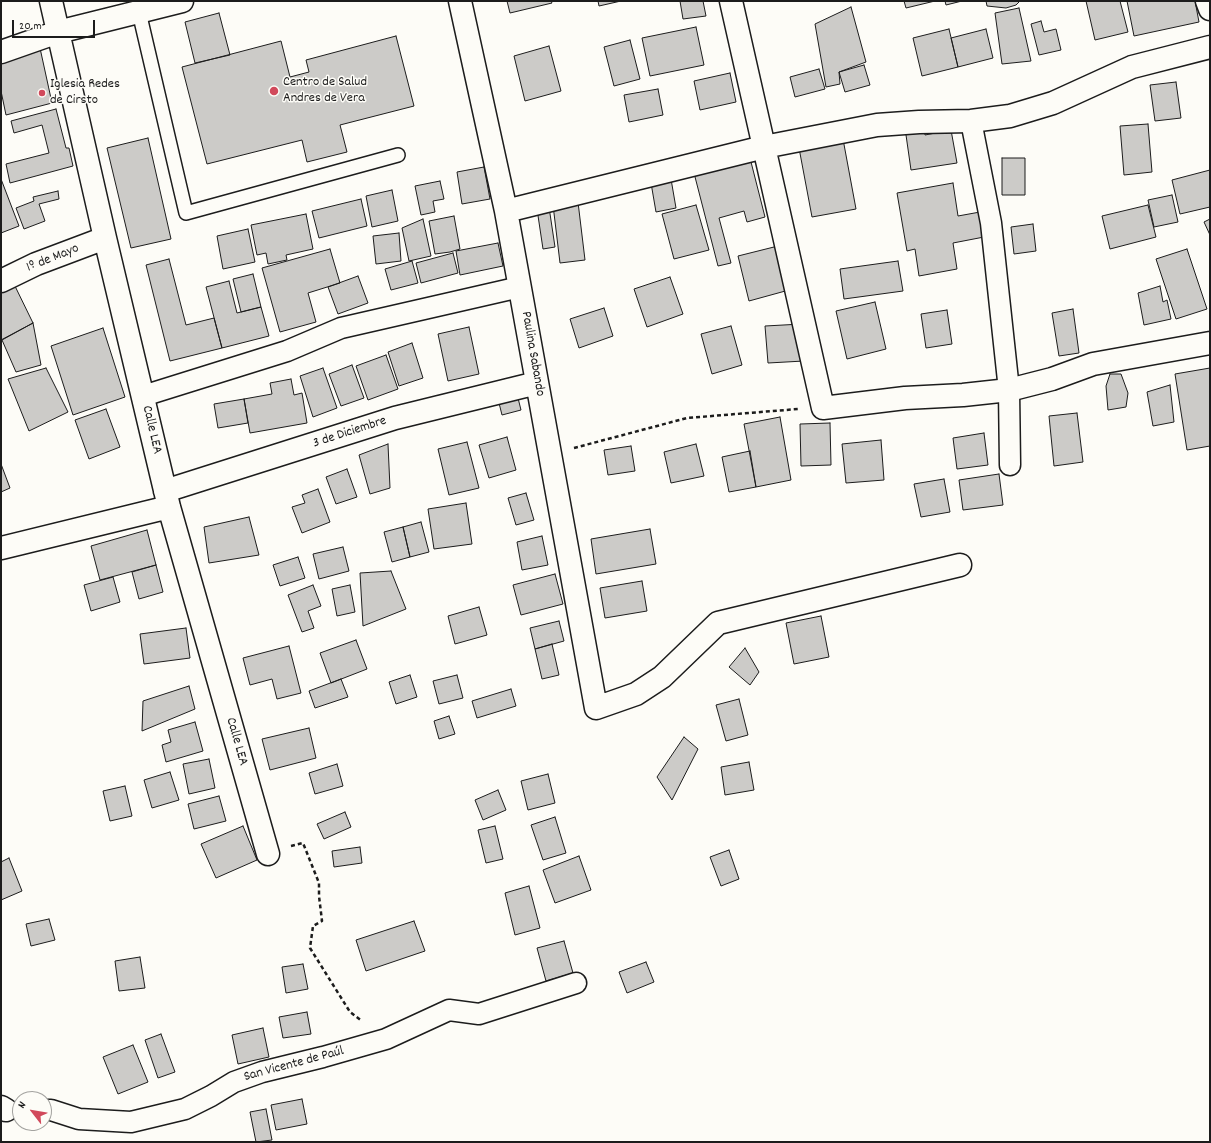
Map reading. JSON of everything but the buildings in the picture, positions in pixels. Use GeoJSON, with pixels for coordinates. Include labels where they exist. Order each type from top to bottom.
{"type":"FeatureCollection","features":[{"type":"Feature","properties":{"kind":"street","name":"Calle LEA"},"geometry":{"type":"LineString","coordinates":[[51,1],[167,499],[268,854]]}},
{"type":"Feature","properties":{"kind":"street"},"geometry":{"type":"LineString","coordinates":[[1,52],[58,32],[182,1]]}},
{"type":"Feature","properties":{"kind":"street","name":"Paulina Sabando"},"geometry":{"type":"LineString","coordinates":[[460,1],[506,211],[596,708],[636,694],[662,677],[718,623],[960,565]]}},
{"type":"Feature","properties":{"kind":"street"},"geometry":{"type":"LineString","coordinates":[[731,1],[823,408],[905,398],[963,395],[1009,390],[1052,379],[1093,364],[1210,343]]}},
{"type":"Feature","properties":{"kind":"street"},"geometry":{"type":"LineString","coordinates":[[1207,1],[1210,9]]}},
{"type":"Feature","properties":{"kind":"street"},"geometry":{"type":"LineString","coordinates":[[506,211],[764,147],[877,125],[919,122],[971,121],[1010,116],[1053,103],[1132,67],[1210,47]]}},
{"type":"Feature","properties":{"kind":"street"},"geometry":{"type":"LineString","coordinates":[[971,121],[991,223],[1009,390],[1010,465]]}},
{"type":"Feature","properties":{"kind":"street","name":"1º de Mayo"},"geometry":{"type":"LineString","coordinates":[[1,281],[36,264],[105,238]]}},
{"type":"Feature","properties":{"kind":"street"},"geometry":{"type":"LineString","coordinates":[[143,396],[287,351],[341,328],[520,286]]}},
{"type":"Feature","properties":{"kind":"street","name":"3 de Diciembre"},"geometry":{"type":"LineString","coordinates":[[1,548],[167,499],[395,418],[537,383]]}},
{"type":"Feature","properties":{"kind":"street","name":"San Vicente de Paúl"},"geometry":{"type":"LineString","coordinates":[[52,1110],[79,1119],[131,1122],[185,1109],[212,1096],[234,1082],[262,1072],[386,1039],[449,1010],[479,1014],[576,983]]}},
{"type":"Feature","properties":{"kind":"lane"},"geometry":{"type":"LineString","coordinates":[[139,12],[186,212],[398,155]]}},
{"type":"Feature","properties":{"kind":"path"},"geometry":{"type":"LineString","coordinates":[[551,454],[686,418],[823,408]]}},
{"type":"Feature","properties":{"kind":"path"},"geometry":{"type":"LineString","coordinates":[[268,854],[303,842],[319,882],[322,921],[313,926],[310,948],[350,1012],[386,1039]]}},
{"type":"Feature","properties":{"kind":"place","name":"Centro de Salud Andres de Vera"},"geometry":{"type":"Point","coordinates":[274,91]}},
{"type":"Feature","properties":{"kind":"place","name":"Iglesia Redes de Cirsto"},"geometry":{"type":"Point","coordinates":[42,93]}}]}
